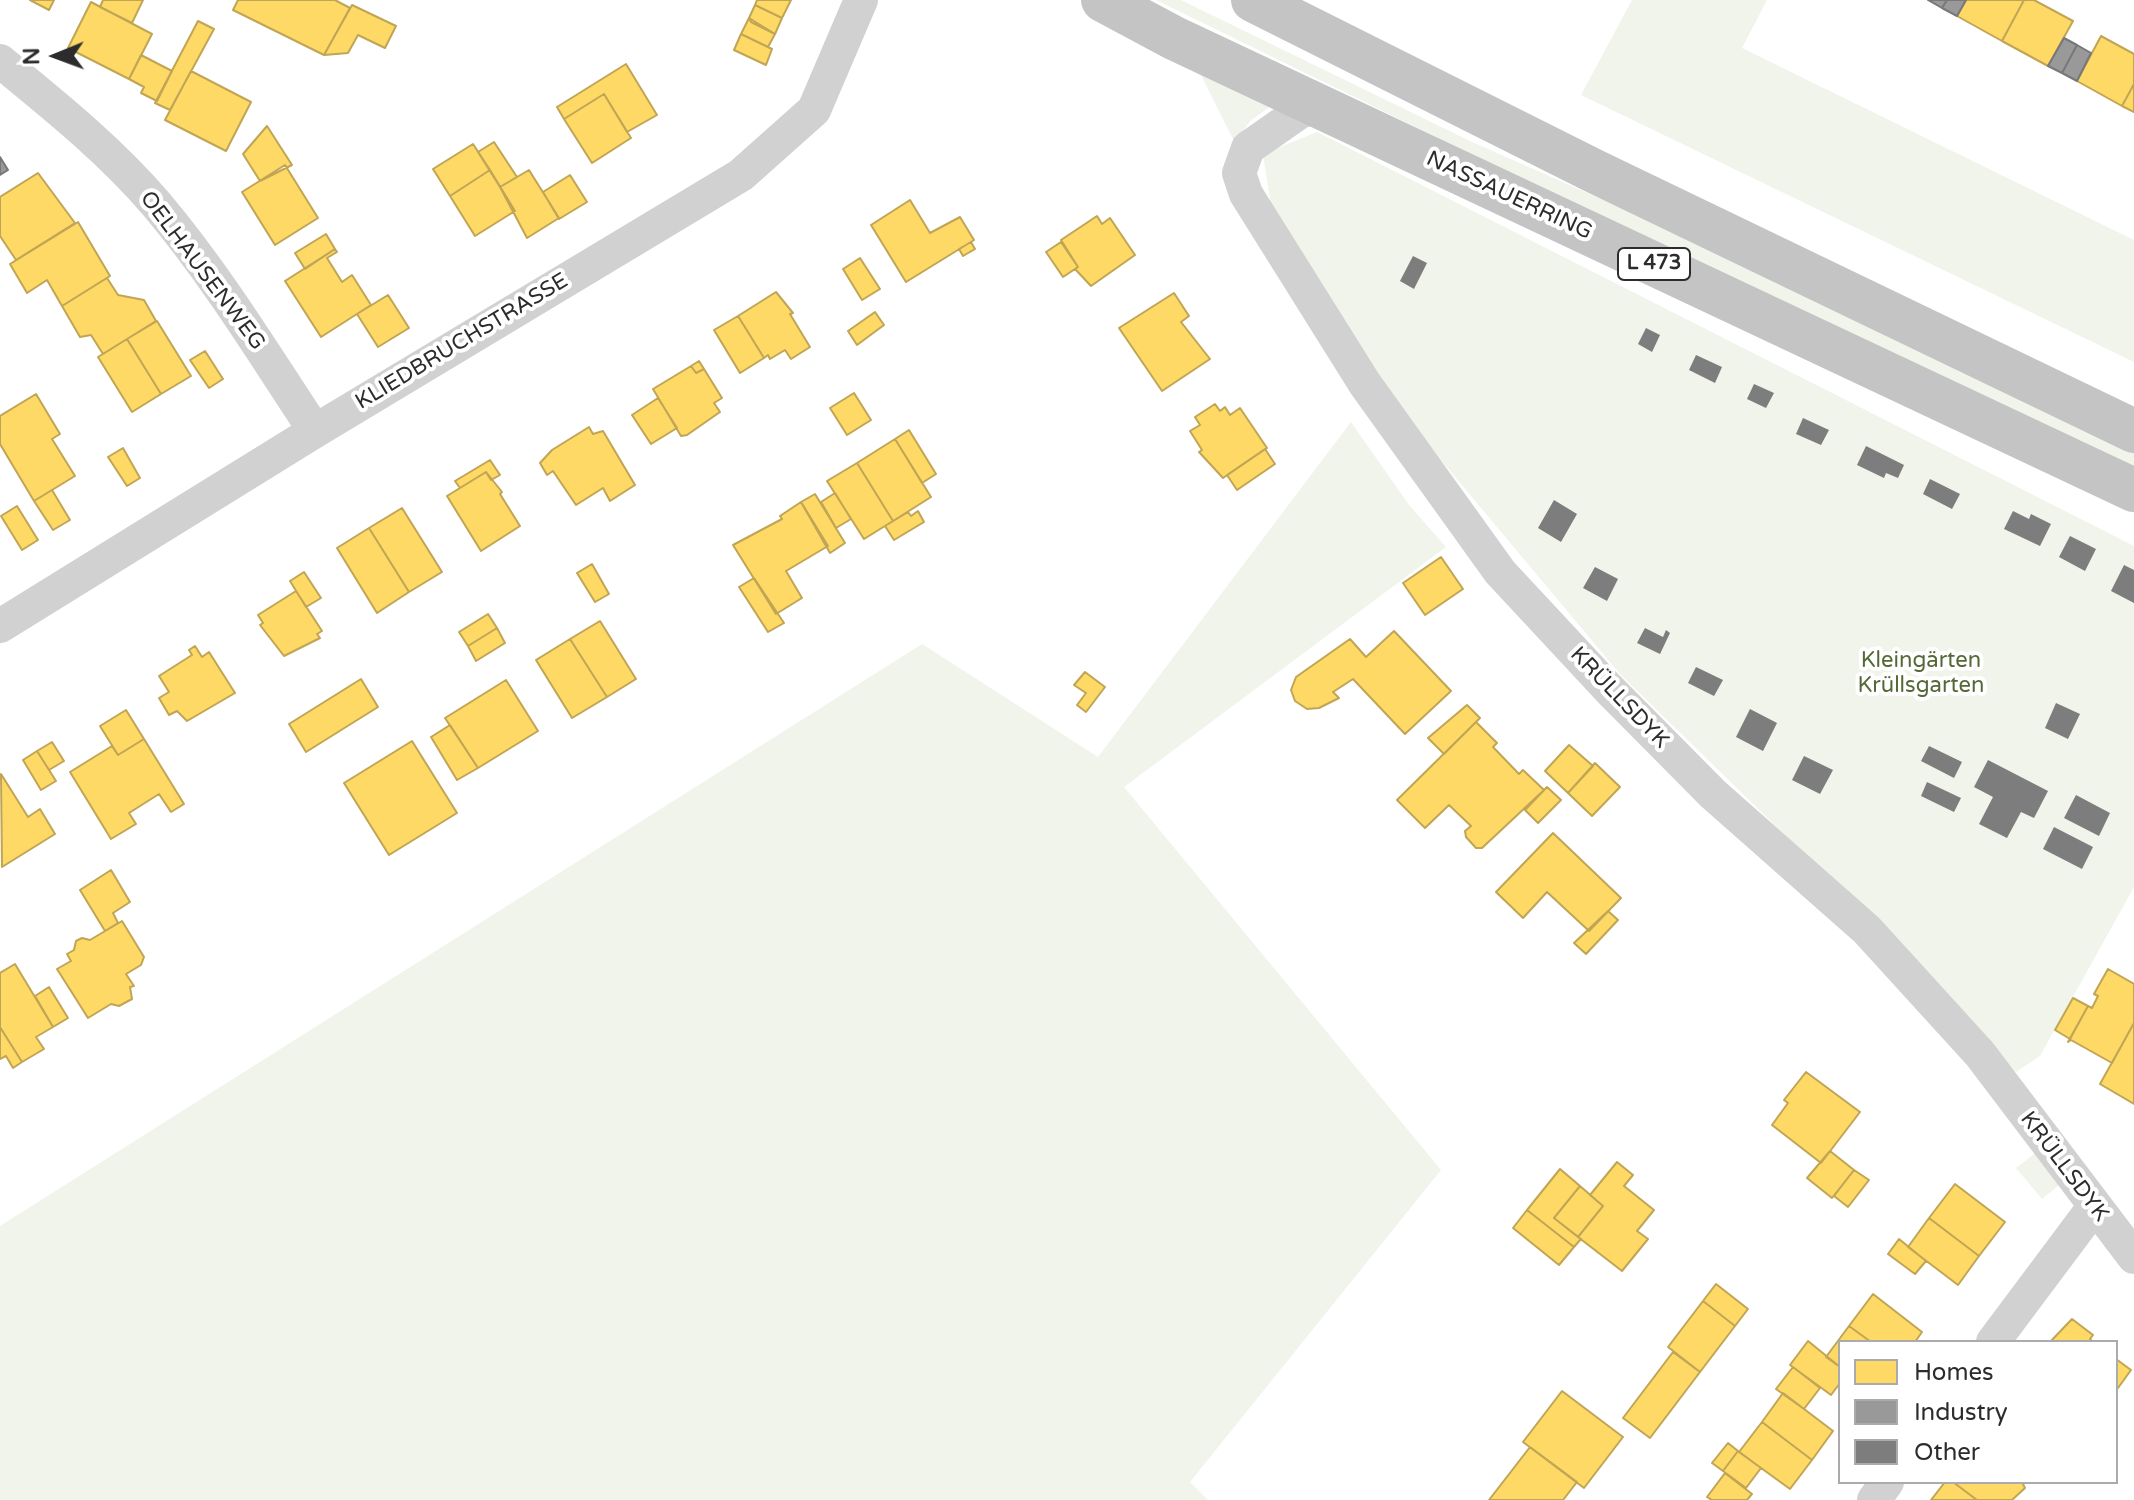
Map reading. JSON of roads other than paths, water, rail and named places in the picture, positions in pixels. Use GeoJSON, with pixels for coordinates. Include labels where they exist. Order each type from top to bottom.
{"type":"FeatureCollection","features":[{"type":"Feature","properties":{"kind":"main road","name":"NASSAUERRING"},"geometry":{"type":"LineString","coordinates":[[1103,0],[1320,107],[2134,490]]}},
{"type":"Feature","properties":{"kind":"main road","name":"L 473"},"geometry":{"type":"LineString","coordinates":[[1253,0],[1608,178],[2134,431]]}},
{"type":"Feature","properties":{"kind":"street","name":"KLIEDBRUCHSTRASSE"},"geometry":{"type":"LineString","coordinates":[[0,626],[315,431],[741,175],[814,110],[861,0]]}},
{"type":"Feature","properties":{"kind":"street","name":"OELHAUSENWEG"},"geometry":{"type":"LineString","coordinates":[[0,61],[79,125],[157,204],[223,291],[315,431]]}},
{"type":"Feature","properties":{"kind":"street","name":"KRÜLLSDYK"},"geometry":{"type":"LineString","coordinates":[[1320,107],[1301,111],[1248,148],[1239,173],[1246,194],[1365,384],[1500,572],[1713,794],[1867,930],[1980,1054],[2134,1257]]}},
{"type":"Feature","properties":{"kind":"street"},"geometry":{"type":"LineString","coordinates":[[1994,1340],[2094,1207]]}},
{"type":"Feature","properties":{"kind":"park label","name":"Kleingärten Krüllsgarten"},"geometry":{"type":"Point","coordinates":[1921,674]}}]}
